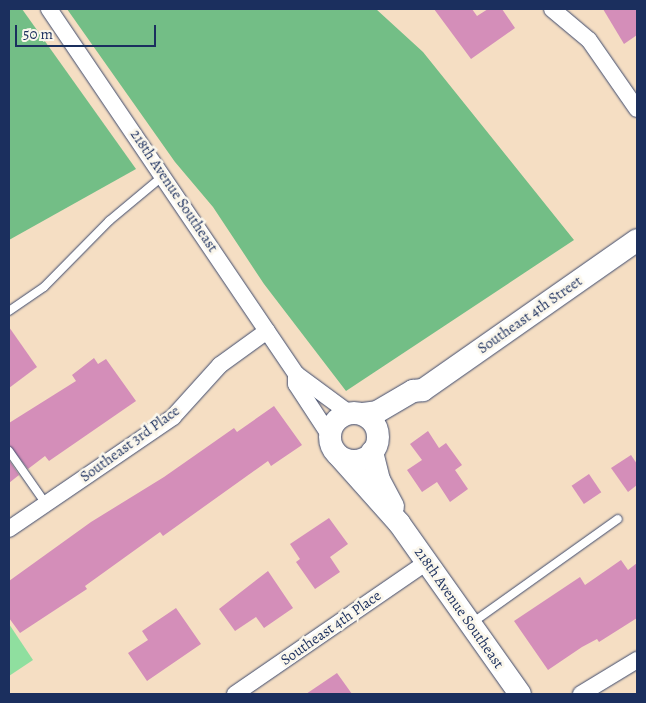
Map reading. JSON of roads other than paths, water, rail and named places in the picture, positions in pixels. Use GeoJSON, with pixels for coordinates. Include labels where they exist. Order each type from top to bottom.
{"type":"FeatureCollection","features":[{"type":"Feature","properties":{"kind":"street","name":"218th Avenue Southeast"},"geometry":{"type":"LineString","coordinates":[[49,9],[164,174],[296,374],[356,414]]}},
{"type":"Feature","properties":{"kind":"street"},"geometry":{"type":"LineString","coordinates":[[552,9],[589,40],[637,108]]}},
{"type":"Feature","properties":{"kind":"street","name":"Southeast 4th Street"},"geometry":{"type":"LineString","coordinates":[[356,414],[377,412],[413,391],[423,390],[637,240]]}},
{"type":"Feature","properties":{"kind":"street","name":"Southeast 3rd Place"},"geometry":{"type":"LineString","coordinates":[[9,530],[173,417],[220,365],[267,331]]}},
{"type":"Feature","properties":{"kind":"street","name":"218th Avenue Southeast"},"geometry":{"type":"LineString","coordinates":[[296,374],[296,384],[330,436]]}},
{"type":"Feature","properties":{"kind":"street","name":"Southeast 4th Street"},"geometry":{"type":"LineString","coordinates":[[375,444],[420,399],[423,390]]}},
{"type":"Feature","properties":{"kind":"street"},"geometry":{"type":"LineString","coordinates":[[356,414],[376,426],[375,444],[355,460],[340,457],[331,445],[330,436],[338,419],[356,414]]}},
{"type":"Feature","properties":{"kind":"street","name":"218th Avenue Southeast"},"geometry":{"type":"LineString","coordinates":[[375,444],[379,480],[398,513],[399,523]]}},
{"type":"Feature","properties":{"kind":"street","name":"218th Avenue Southeast"},"geometry":{"type":"LineString","coordinates":[[340,457],[399,523],[520,694]]}},
{"type":"Feature","properties":{"kind":"street","name":"Southeast 4th Place"},"geometry":{"type":"LineString","coordinates":[[235,694],[426,562]]}},
{"type":"Feature","properties":{"kind":"street"},"geometry":{"type":"LineString","coordinates":[[581,694],[637,660]]}},
{"type":"Feature","properties":{"kind":"lane"},"geometry":{"type":"LineString","coordinates":[[9,311],[44,287],[110,220],[164,174]]}},
{"type":"Feature","properties":{"kind":"lane"},"geometry":{"type":"LineString","coordinates":[[9,451],[46,504]]}},
{"type":"Feature","properties":{"kind":"lane"},"geometry":{"type":"LineString","coordinates":[[470,624],[618,519]]}}]}
